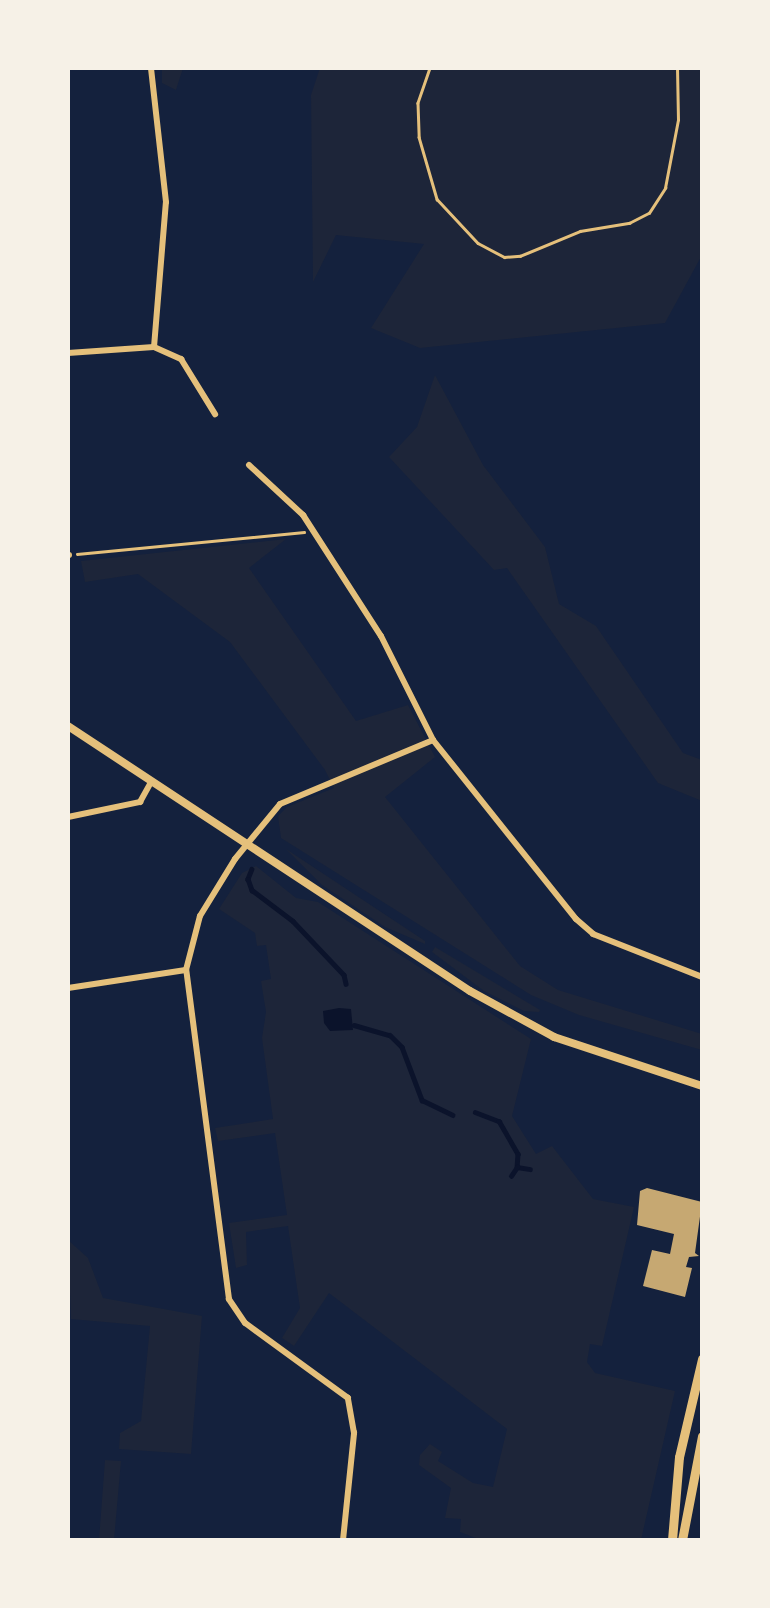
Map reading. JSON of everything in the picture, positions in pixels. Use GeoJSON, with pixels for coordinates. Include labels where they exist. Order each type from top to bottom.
{"type":"FeatureCollection","features":[{"type":"Feature","properties":{"kind":"main road"},"geometry":{"type":"LineString","coordinates":[[672,1540],[679,1457],[699,1381],[702,1359]]}},
{"type":"Feature","properties":{"kind":"main road"},"geometry":{"type":"LineString","coordinates":[[682,1540],[702,1436]]}},
{"type":"Feature","properties":{"kind":"street"},"geometry":{"type":"LineString","coordinates":[[151,68],[166,202],[154,347]]}},
{"type":"Feature","properties":{"kind":"street"},"geometry":{"type":"LineString","coordinates":[[68,353],[154,347],[181,359],[215,414]]}},
{"type":"Feature","properties":{"kind":"street"},"geometry":{"type":"LineString","coordinates":[[249,465],[303,515],[381,636],[433,740],[576,919],[613,945],[702,976]]}},
{"type":"Feature","properties":{"kind":"street"},"geometry":{"type":"LineString","coordinates":[[68,726],[470,991],[554,1037],[702,1086]]}},
{"type":"Feature","properties":{"kind":"street"},"geometry":{"type":"LineString","coordinates":[[343,1540],[354,1433],[348,1398],[245,1323],[229,1300],[186,970],[200,916],[246,843],[270,812],[286,800],[433,740]]}},
{"type":"Feature","properties":{"kind":"street"},"geometry":{"type":"LineString","coordinates":[[68,817],[139,802],[151,782]]}},
{"type":"Feature","properties":{"kind":"street"},"geometry":{"type":"LineString","coordinates":[[68,988],[186,970]]}},
{"type":"Feature","properties":{"kind":"path"},"geometry":{"type":"LineString","coordinates":[[430,68],[418,103],[419,137],[438,199],[478,243],[505,257],[520,256],[580,231],[629,223],[649,213],[665,188],[678,120],[677,68]]}},
{"type":"Feature","properties":{"kind":"path"},"geometry":{"type":"LineString","coordinates":[[69,555],[313,531]]}},
{"type":"Feature","properties":{"kind":"shaded area"},"geometry":{"type":"Polygon","coordinates":[[[162,68],[183,68],[176,90],[162,83],[162,68]]]}},
{"type":"Feature","properties":{"kind":"shaded area"},"geometry":{"type":"Polygon","coordinates":[[[320,68],[701,68],[702,255],[665,323],[420,348],[371,328],[424,244],[336,235],[313,282],[311,95],[320,68]]]}},
{"type":"Feature","properties":{"kind":"shaded area"},"geometry":{"type":"Polygon","coordinates":[[[435,375],[483,465],[545,547],[559,604],[596,626],[683,753],[702,760],[702,801],[658,783],[507,568],[494,570],[389,457],[417,427],[435,375]]]}},
{"type":"Feature","properties":{"kind":"shaded area"},"geometry":{"type":"Polygon","coordinates":[[[286,539],[249,568],[356,721],[408,705],[435,757],[385,797],[520,966],[558,990],[702,1034],[702,1050],[579,1015],[531,995],[281,838],[278,816],[287,807],[334,788],[325,770],[230,642],[138,574],[85,582],[81,561],[286,539]]]}},
{"type":"Feature","properties":{"kind":"shaded area"},"geometry":{"type":"Polygon","coordinates":[[[286,849],[425,941],[425,944],[385,927],[322,885],[286,849]]]}},
{"type":"Feature","properties":{"kind":"shaded area"},"geometry":{"type":"Polygon","coordinates":[[[256,866],[296,898],[318,902],[531,1039],[512,1116],[536,1154],[552,1146],[593,1199],[634,1207],[602,1346],[590,1344],[587,1362],[595,1373],[675,1391],[641,1540],[481,1540],[460,1532],[461,1519],[445,1518],[451,1488],[419,1465],[420,1455],[430,1444],[442,1452],[438,1461],[473,1483],[493,1487],[507,1429],[329,1293],[294,1346],[282,1338],[300,1308],[288,1226],[246,1232],[247,1265],[236,1268],[229,1223],[287,1215],[275,1133],[218,1141],[215,1128],[273,1119],[262,1038],[266,1012],[261,981],[271,979],[266,945],[257,946],[255,933],[219,909],[242,873],[256,866]]]}},
{"type":"Feature","properties":{"kind":"shaded area"},"geometry":{"type":"Polygon","coordinates":[[[435,947],[540,1010],[539,1012],[524,1011],[484,991],[432,952],[435,947]]]}},
{"type":"Feature","properties":{"kind":"shaded area"},"geometry":{"type":"Polygon","coordinates":[[[351,1009],[353,1030],[330,1031],[324,1023],[323,1011],[351,1009]]]}},
{"type":"Feature","properties":{"kind":"shaded area"},"geometry":{"type":"Polygon","coordinates":[[[68,1240],[88,1258],[103,1298],[202,1316],[191,1454],[119,1449],[120,1433],[141,1421],[150,1326],[71,1319],[68,1240]]]}},
{"type":"Feature","properties":{"kind":"shaded area"},"geometry":{"type":"Polygon","coordinates":[[[105,1460],[121,1461],[114,1540],[99,1540],[105,1460]]]}},
{"type":"Feature","properties":{"kind":"building"},"geometry":{"type":"Polygon","coordinates":[[[647,1188],[702,1202],[695,1253],[699,1256],[689,1257],[686,1267],[692,1268],[685,1297],[643,1286],[652,1250],[670,1254],[674,1234],[637,1225],[640,1191],[647,1188]]]}},
{"type":"Feature","properties":{"kind":"waterway"},"geometry":{"type":"LineString","coordinates":[[252,869],[248,879],[252,890],[293,921],[344,975],[346,984]]}},
{"type":"Feature","properties":{"kind":"waterway"},"geometry":{"type":"LineString","coordinates":[[354,1025],[390,1035],[402,1047],[422,1100],[453,1115]]}},
{"type":"Feature","properties":{"kind":"waterway"},"geometry":{"type":"LineString","coordinates":[[475,1112],[499,1121],[518,1154],[517,1167],[530,1169]]}},
{"type":"Feature","properties":{"kind":"waterway"},"geometry":{"type":"LineString","coordinates":[[511,1176],[517,1167]]}}]}
